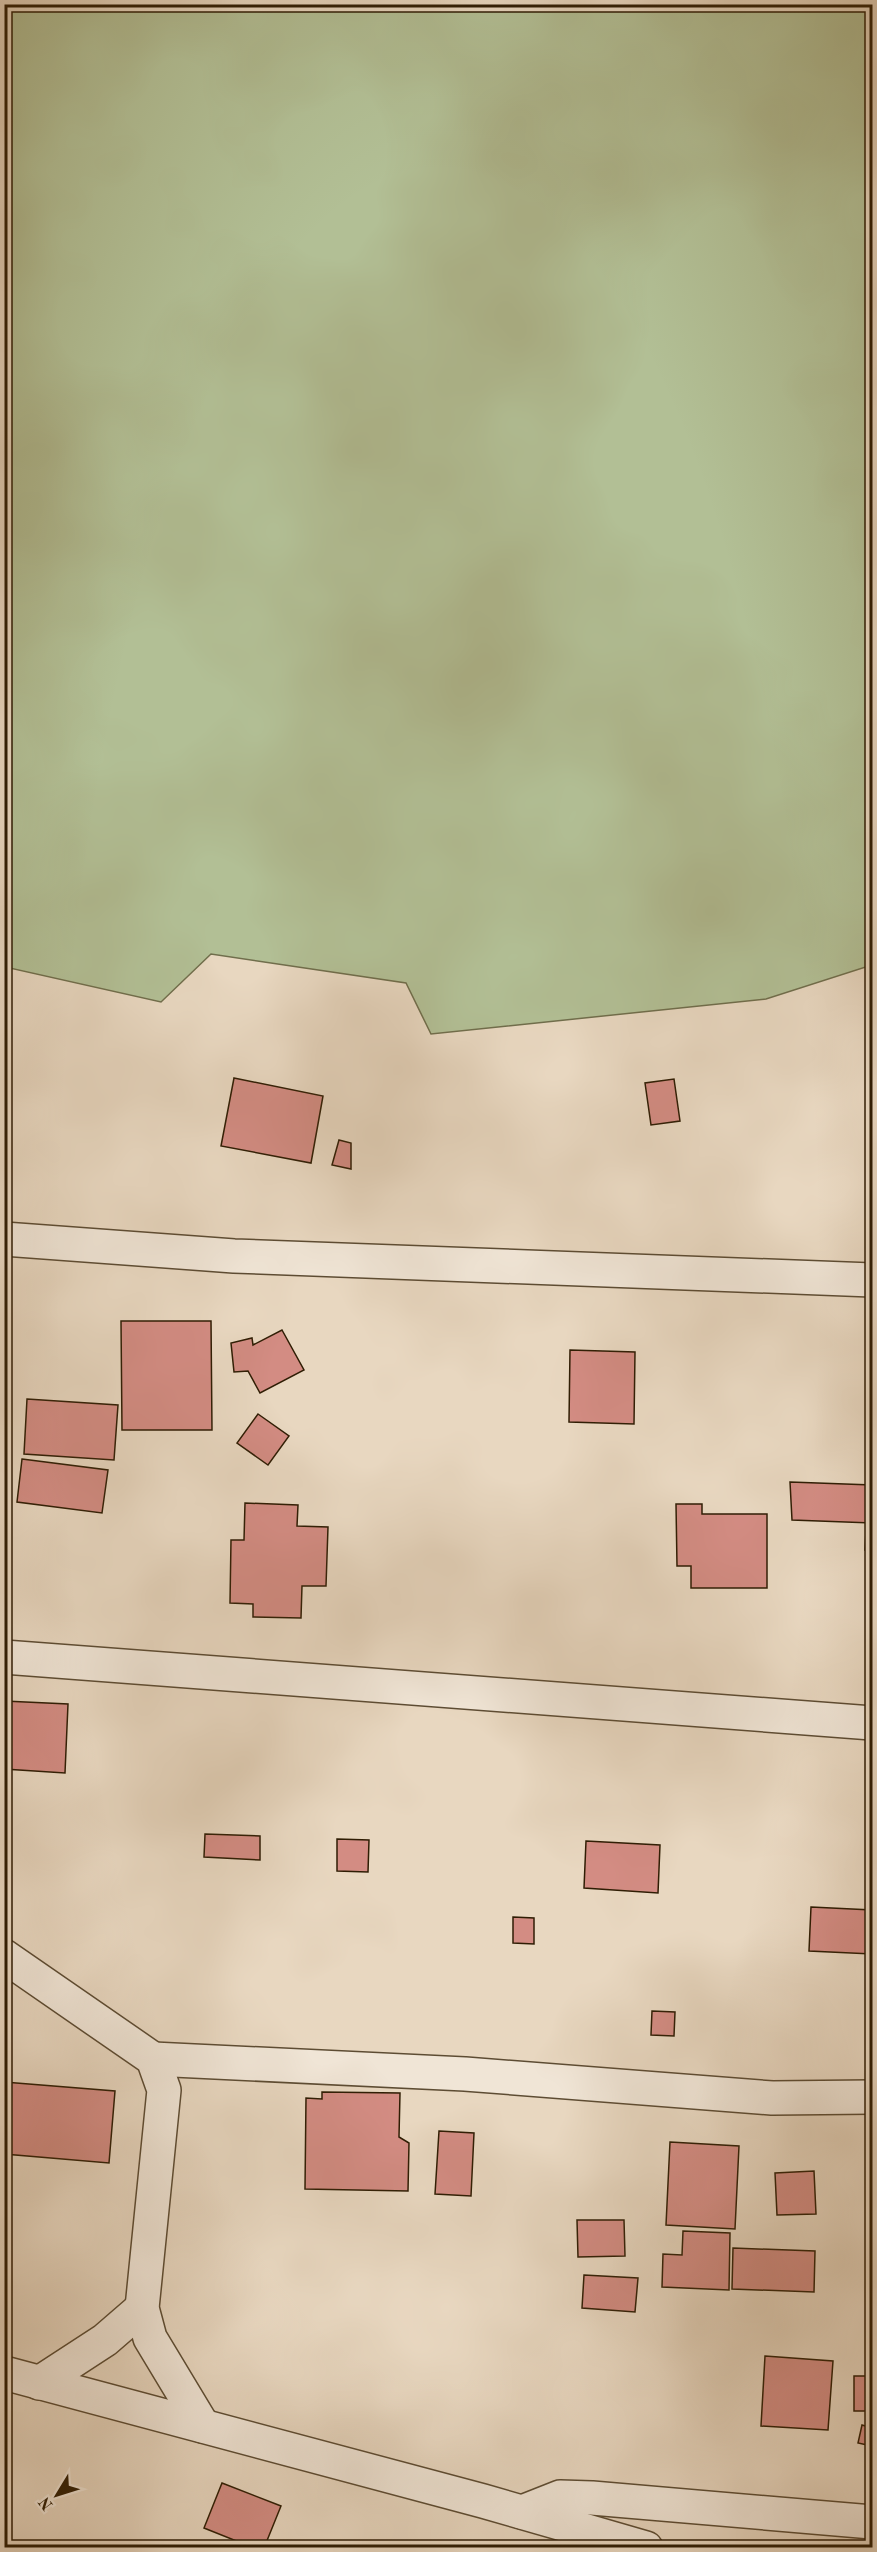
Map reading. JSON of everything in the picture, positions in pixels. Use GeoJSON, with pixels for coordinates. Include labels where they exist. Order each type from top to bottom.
{"type":"FeatureCollection","features":[{"type":"Feature","properties":{"kind":"street"},"geometry":{"type":"LineString","coordinates":[[4,1239],[234,1256],[873,1280]]}},
{"type":"Feature","properties":{"kind":"street"},"geometry":{"type":"LineString","coordinates":[[4,1658],[873,1723]]}},
{"type":"Feature","properties":{"kind":"street"},"geometry":{"type":"LineString","coordinates":[[4,1956],[153,2059],[465,2074],[772,2098],[873,2097]]}},
{"type":"Feature","properties":{"kind":"street"},"geometry":{"type":"LineString","coordinates":[[153,2059],[164,2090],[141,2308],[150,2338],[203,2426]]}},
{"type":"Feature","properties":{"kind":"street"},"geometry":{"type":"LineString","coordinates":[[39,2383],[105,2340],[141,2308]]}},
{"type":"Feature","properties":{"kind":"street"},"geometry":{"type":"LineString","coordinates":[[4,2373],[646,2547]]}},
{"type":"Feature","properties":{"kind":"street"},"geometry":{"type":"LineString","coordinates":[[522,2512],[560,2497],[873,2522]]}},
{"type":"Feature","properties":{"kind":"green space"},"geometry":{"type":"Polygon","coordinates":[[[5,4],[872,5],[872,965],[766,999],[431,1034],[406,983],[211,954],[161,1002],[5,967],[5,4]]]}},
{"type":"Feature","properties":{"kind":"building"},"geometry":{"type":"Polygon","coordinates":[[[234,1078],[323,1096],[311,1163],[221,1146],[234,1078]]]}},
{"type":"Feature","properties":{"kind":"building"},"geometry":{"type":"Polygon","coordinates":[[[674,1079],[680,1121],[651,1125],[645,1083],[674,1079]]]}},
{"type":"Feature","properties":{"kind":"building"},"geometry":{"type":"Polygon","coordinates":[[[339,1140],[351,1143],[351,1169],[332,1165],[339,1140]]]}},
{"type":"Feature","properties":{"kind":"building"},"geometry":{"type":"Polygon","coordinates":[[[121,1321],[211,1321],[212,1430],[122,1430],[121,1321]]]}},
{"type":"Feature","properties":{"kind":"building"},"geometry":{"type":"Polygon","coordinates":[[[282,1330],[304,1370],[260,1393],[248,1371],[234,1372],[231,1343],[252,1338],[253,1345],[282,1330]]]}},
{"type":"Feature","properties":{"kind":"building"},"geometry":{"type":"Polygon","coordinates":[[[570,1350],[635,1352],[634,1424],[569,1422],[570,1350]]]}},
{"type":"Feature","properties":{"kind":"building"},"geometry":{"type":"Polygon","coordinates":[[[27,1399],[118,1405],[114,1460],[24,1454],[27,1399]]]}},
{"type":"Feature","properties":{"kind":"building"},"geometry":{"type":"Polygon","coordinates":[[[258,1414],[289,1436],[268,1465],[237,1443],[258,1414]]]}},
{"type":"Feature","properties":{"kind":"building"},"geometry":{"type":"Polygon","coordinates":[[[22,1459],[108,1470],[102,1513],[17,1502],[22,1459]]]}},
{"type":"Feature","properties":{"kind":"building"},"geometry":{"type":"Polygon","coordinates":[[[790,1482],[872,1485],[872,1523],[792,1520],[790,1482]]]}},
{"type":"Feature","properties":{"kind":"building"},"geometry":{"type":"Polygon","coordinates":[[[245,1503],[298,1505],[297,1526],[328,1527],[326,1586],[302,1586],[301,1618],[253,1617],[253,1604],[230,1603],[231,1540],[244,1540],[245,1503]]]}},
{"type":"Feature","properties":{"kind":"building"},"geometry":{"type":"Polygon","coordinates":[[[676,1504],[702,1504],[702,1514],[767,1514],[767,1588],[691,1588],[691,1566],[677,1566],[676,1504]]]}},
{"type":"Feature","properties":{"kind":"building"},"geometry":{"type":"Polygon","coordinates":[[[866,1530],[872,1530],[872,1551],[865,1550],[866,1530]]]}},
{"type":"Feature","properties":{"kind":"building"},"geometry":{"type":"Polygon","coordinates":[[[4,1701],[68,1704],[65,1773],[4,1769],[4,1701]]]}},
{"type":"Feature","properties":{"kind":"building"},"geometry":{"type":"Polygon","coordinates":[[[205,1834],[260,1836],[260,1860],[204,1857],[205,1834]]]}},
{"type":"Feature","properties":{"kind":"building"},"geometry":{"type":"Polygon","coordinates":[[[337,1839],[369,1840],[368,1872],[337,1871],[337,1839]]]}},
{"type":"Feature","properties":{"kind":"building"},"geometry":{"type":"Polygon","coordinates":[[[586,1841],[660,1845],[658,1893],[584,1888],[586,1841]]]}},
{"type":"Feature","properties":{"kind":"building"},"geometry":{"type":"Polygon","coordinates":[[[811,1907],[872,1910],[872,1954],[809,1951],[811,1907]]]}},
{"type":"Feature","properties":{"kind":"building"},"geometry":{"type":"Polygon","coordinates":[[[513,1917],[534,1918],[534,1944],[513,1943],[513,1917]]]}},
{"type":"Feature","properties":{"kind":"building"},"geometry":{"type":"Polygon","coordinates":[[[652,2011],[675,2012],[674,2036],[651,2035],[652,2011]]]}},
{"type":"Feature","properties":{"kind":"building"},"geometry":{"type":"Polygon","coordinates":[[[4,2082],[115,2091],[109,2163],[4,2154],[4,2082]]]}},
{"type":"Feature","properties":{"kind":"building"},"geometry":{"type":"Polygon","coordinates":[[[322,2092],[400,2093],[399,2137],[409,2143],[408,2191],[305,2189],[306,2098],[322,2099],[322,2092]]]}},
{"type":"Feature","properties":{"kind":"building"},"geometry":{"type":"Polygon","coordinates":[[[439,2131],[474,2133],[471,2196],[435,2194],[439,2131]]]}},
{"type":"Feature","properties":{"kind":"building"},"geometry":{"type":"Polygon","coordinates":[[[670,2142],[739,2146],[735,2229],[666,2225],[670,2142]]]}},
{"type":"Feature","properties":{"kind":"building"},"geometry":{"type":"Polygon","coordinates":[[[814,2171],[816,2214],[777,2215],[775,2173],[814,2171]]]}},
{"type":"Feature","properties":{"kind":"building"},"geometry":{"type":"Polygon","coordinates":[[[577,2220],[624,2220],[625,2256],[578,2257],[577,2220]]]}},
{"type":"Feature","properties":{"kind":"building"},"geometry":{"type":"Polygon","coordinates":[[[683,2231],[730,2233],[729,2290],[662,2287],[663,2254],[682,2255],[683,2231]]]}},
{"type":"Feature","properties":{"kind":"building"},"geometry":{"type":"Polygon","coordinates":[[[733,2248],[815,2251],[814,2292],[732,2289],[733,2248]]]}},
{"type":"Feature","properties":{"kind":"building"},"geometry":{"type":"Polygon","coordinates":[[[584,2275],[638,2278],[635,2312],[582,2308],[584,2275]]]}},
{"type":"Feature","properties":{"kind":"building"},"geometry":{"type":"Polygon","coordinates":[[[765,2356],[833,2361],[828,2430],[761,2426],[765,2356]]]}},
{"type":"Feature","properties":{"kind":"building"},"geometry":{"type":"Polygon","coordinates":[[[854,2376],[872,2376],[872,2411],[854,2411],[854,2376]]]}},
{"type":"Feature","properties":{"kind":"building"},"geometry":{"type":"Polygon","coordinates":[[[862,2425],[872,2428],[872,2446],[858,2443],[862,2425]]]}},
{"type":"Feature","properties":{"kind":"building"},"geometry":{"type":"Polygon","coordinates":[[[222,2483],[281,2506],[264,2548],[254,2548],[204,2528],[222,2483]]]}}]}
